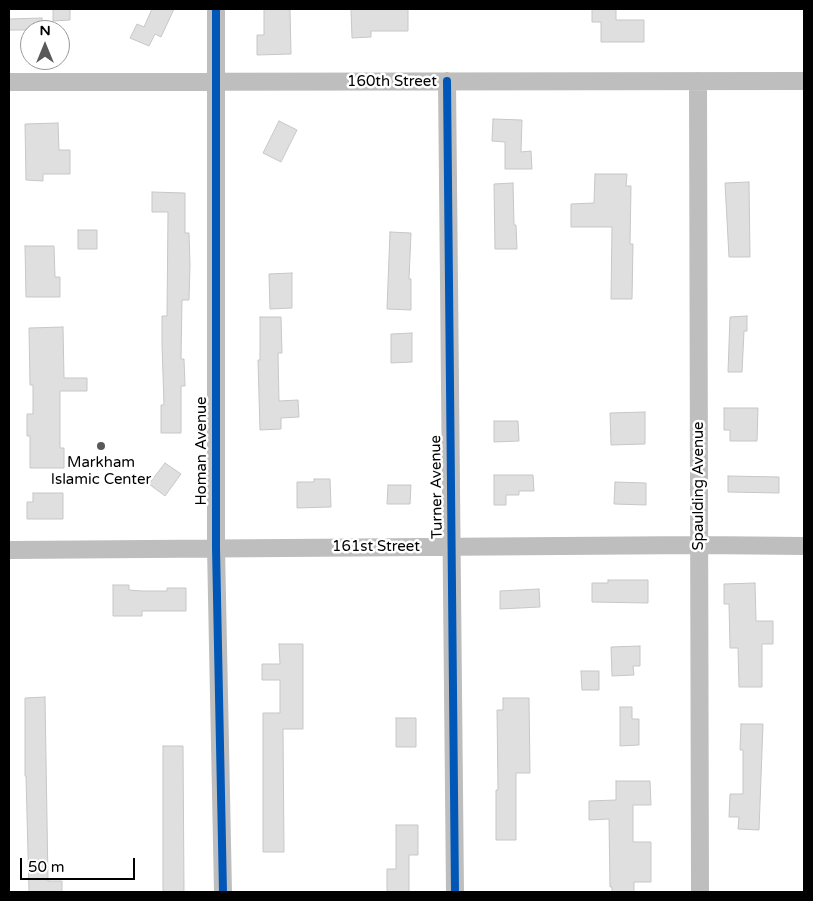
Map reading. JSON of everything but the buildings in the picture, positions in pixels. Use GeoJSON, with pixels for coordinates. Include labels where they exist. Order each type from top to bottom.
{"type":"FeatureCollection","features":[{"type":"Feature","properties":{"kind":"street","name":"Homan Avenue"},"geometry":{"type":"LineString","coordinates":[[216,9],[216,548],[223,892]]}},
{"type":"Feature","properties":{"kind":"street","name":"160th Street"},"geometry":{"type":"LineString","coordinates":[[9,82],[804,80]]}},
{"type":"Feature","properties":{"kind":"street","name":"Turner Avenue"},"geometry":{"type":"LineString","coordinates":[[448,81],[455,892]]}},
{"type":"Feature","properties":{"kind":"street","name":"Spaulding Avenue"},"geometry":{"type":"LineString","coordinates":[[698,81],[700,892]]}},
{"type":"Feature","properties":{"kind":"street","name":"161st Street"},"geometry":{"type":"LineString","coordinates":[[9,550],[452,546],[804,546]]}},
{"type":"Feature","properties":{"kind":"cycle path"},"geometry":{"type":"LineString","coordinates":[[216,9],[216,548],[223,892]]}},
{"type":"Feature","properties":{"kind":"cycle path"},"geometry":{"type":"LineString","coordinates":[[447,81],[455,892]]}},
{"type":"Feature","properties":{"kind":"place","name":"Markham Islamic Center"},"geometry":{"type":"Point","coordinates":[101,446]}}]}
